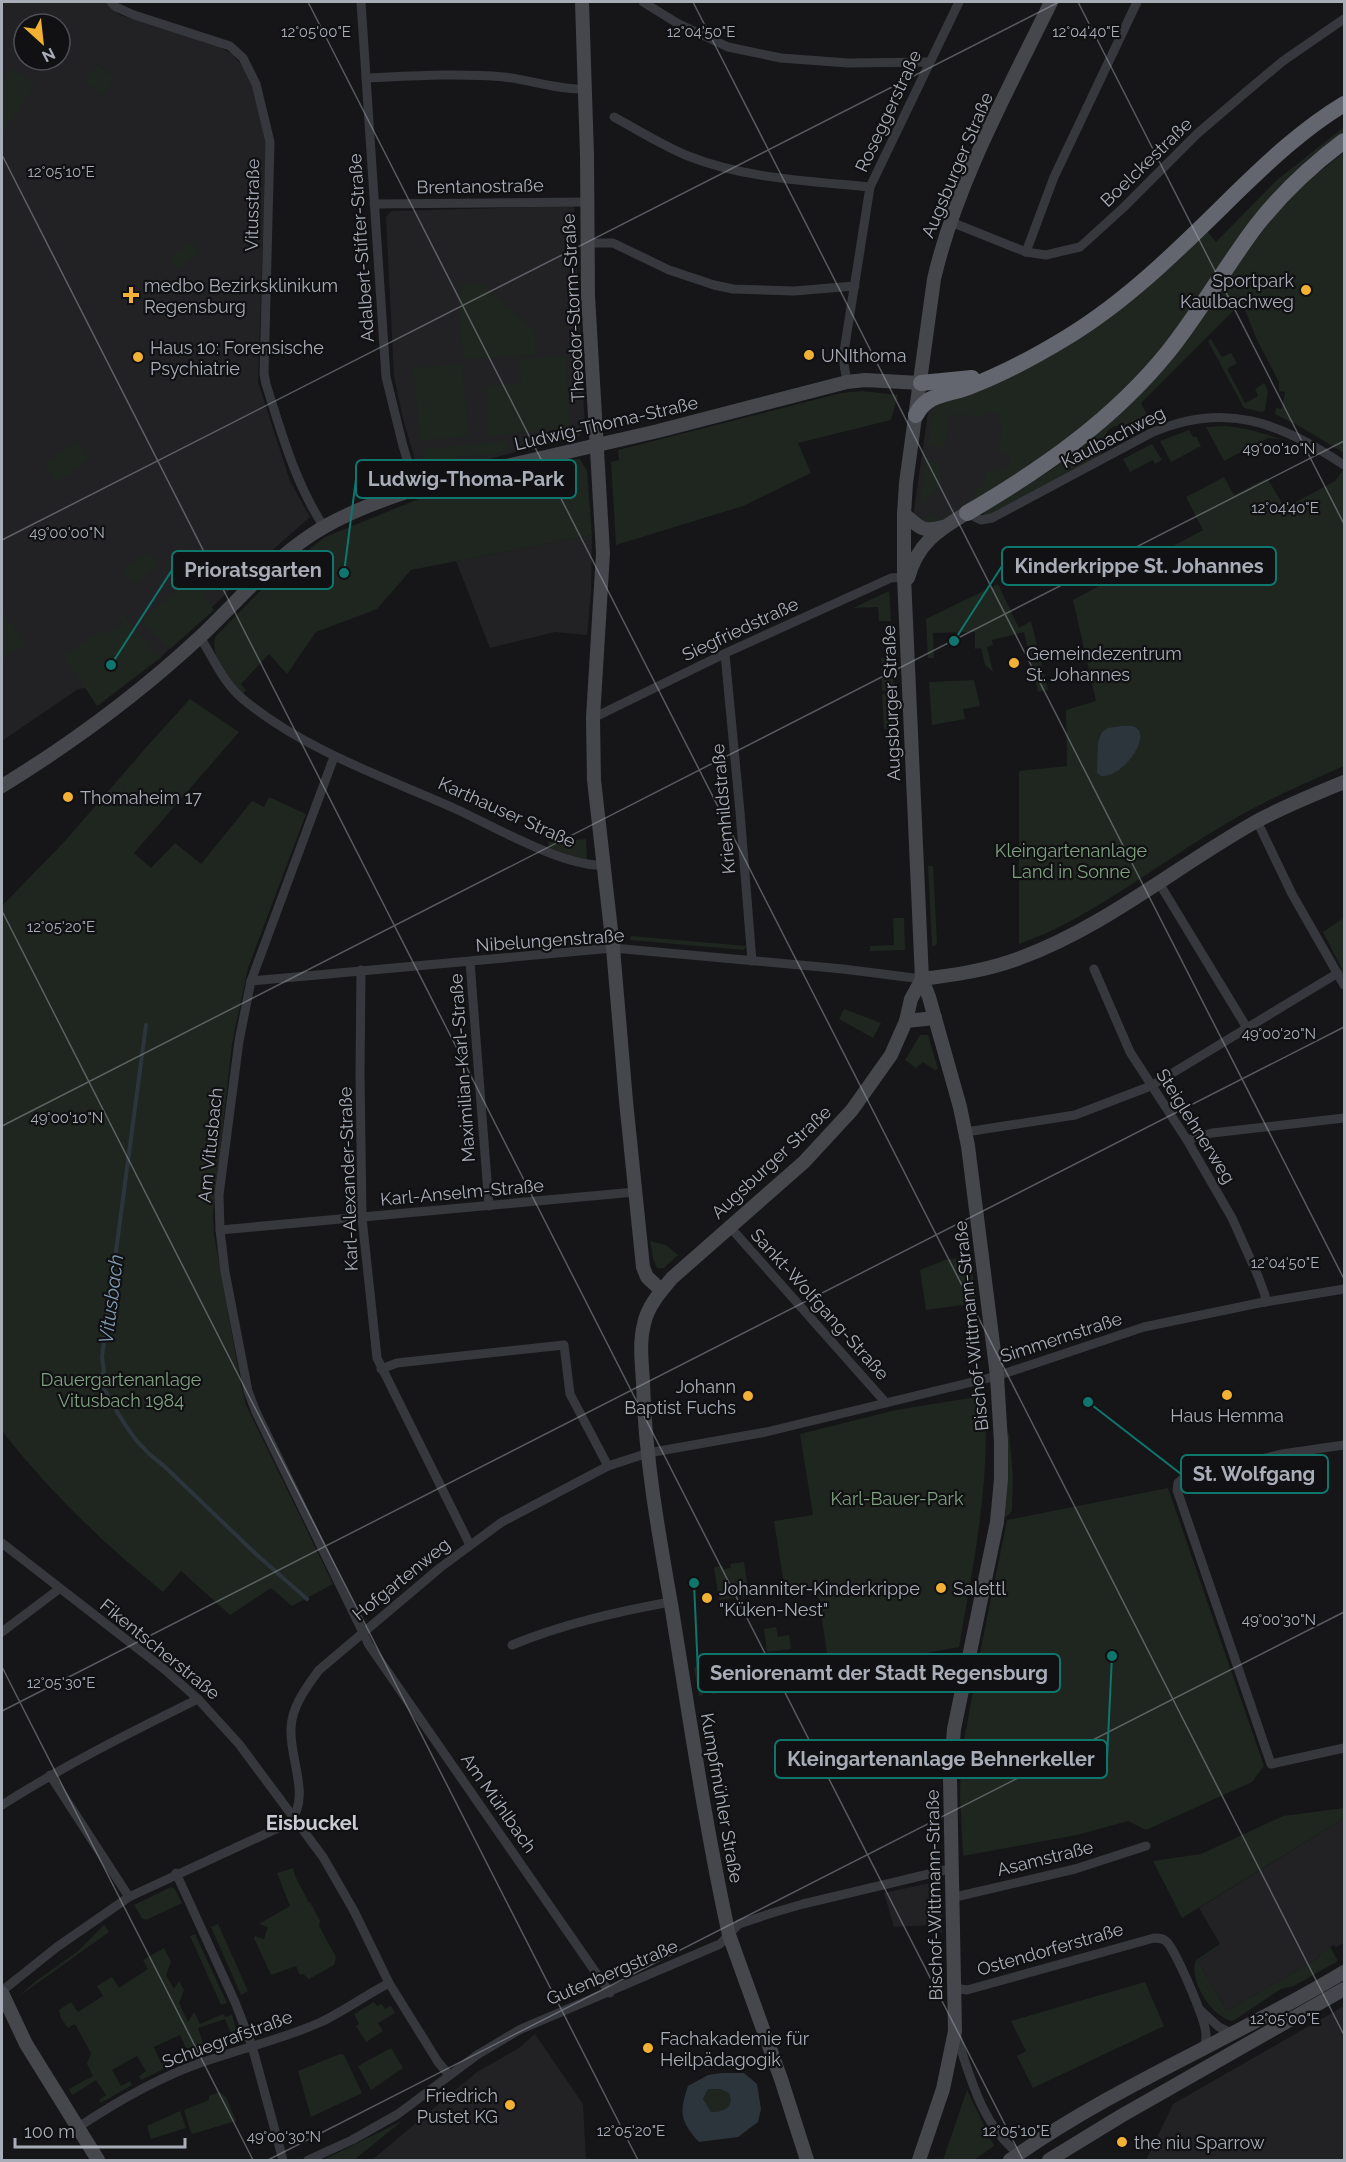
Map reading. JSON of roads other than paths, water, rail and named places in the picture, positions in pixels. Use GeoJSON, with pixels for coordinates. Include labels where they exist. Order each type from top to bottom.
{"type":"FeatureCollection","features":[{"type":"Feature","properties":{"kind":"highway"},"geometry":{"type":"LineString","coordinates":[[916,415],[922,406],[933,399],[972,386],[1069,336],[1124,297],[1177,250],[1279,152],[1344,104]]}},
{"type":"Feature","properties":{"kind":"highway"},"geometry":{"type":"LineString","coordinates":[[967,513],[1046,464],[1114,409],[1166,354],[1190,324],[1257,225],[1320,159],[1344,141]]}},
{"type":"Feature","properties":{"kind":"highway"},"geometry":{"type":"LineString","coordinates":[[921,383],[962,380],[1002,372]]}},
{"type":"Feature","properties":{"kind":"street","name":"Vitusstraße"},"geometry":{"type":"LineString","coordinates":[[111,2],[116,7],[134,15],[230,46],[243,58],[256,84],[270,142],[264,374],[297,477],[304,494],[324,527]]}},
{"type":"Feature","properties":{"kind":"street","name":"Adalbert-Stifter-Straße"},"geometry":{"type":"LineString","coordinates":[[361,2],[386,377],[416,488]]}},
{"type":"Feature","properties":{"kind":"street","name":"Theodor-Storm-Straße"},"geometry":{"type":"LineString","coordinates":[[582,2],[587,243],[603,553],[593,718],[594,780],[602,865]]}},
{"type":"Feature","properties":{"kind":"street"},"geometry":{"type":"LineString","coordinates":[[643,2],[677,23],[728,47],[781,58],[848,63],[929,62]]}},
{"type":"Feature","properties":{"kind":"street","name":"Roseggerstraße"},"geometry":{"type":"LineString","coordinates":[[847,382],[843,358],[870,187],[959,2]]}},
{"type":"Feature","properties":{"kind":"street","name":"Augsburger Straße"},"geometry":{"type":"LineString","coordinates":[[644,1323],[661,1290],[672,1278],[804,1162],[868,1090],[891,1055],[906,1021],[911,999],[922,979],[904,577],[906,483],[934,279],[941,251],[966,184],[1006,94],[1051,2]]}},
{"type":"Feature","properties":{"kind":"street"},"geometry":{"type":"LineString","coordinates":[[1026,252],[1054,177],[1137,2]]}},
{"type":"Feature","properties":{"kind":"street","name":"Boelckestraße"},"geometry":{"type":"LineString","coordinates":[[951,222],[1026,252],[1046,255],[1080,247],[1123,208],[1198,133],[1283,61],[1344,19]]}},
{"type":"Feature","properties":{"kind":"street"},"geometry":{"type":"LineString","coordinates":[[366,78],[439,75],[503,77],[572,89],[585,89]]}},
{"type":"Feature","properties":{"kind":"street"},"geometry":{"type":"LineString","coordinates":[[614,117],[687,155],[724,168],[769,177],[870,187]]}},
{"type":"Feature","properties":{"kind":"street","name":"Brentanostraße"},"geometry":{"type":"LineString","coordinates":[[374,204],[587,202]]}},
{"type":"Feature","properties":{"kind":"street"},"geometry":{"type":"LineString","coordinates":[[587,243],[613,243],[669,270],[733,289],[794,291],[855,286]]}},
{"type":"Feature","properties":{"kind":"street","name":"Ludwig-Thoma-Straße"},"geometry":{"type":"LineString","coordinates":[[2,786],[114,708],[201,637],[282,557],[338,519],[416,488],[847,382],[921,383]]}},
{"type":"Feature","properties":{"kind":"street","name":"Kaulbachweg"},"geometry":{"type":"LineString","coordinates":[[967,513],[981,520],[992,518],[1172,424],[1198,418],[1235,417],[1254,420],[1284,430],[1344,465]]}},
{"type":"Feature","properties":{"kind":"street"},"geometry":{"type":"LineString","coordinates":[[905,592],[914,560],[925,544],[943,527],[967,513]]}},
{"type":"Feature","properties":{"kind":"street"},"geometry":{"type":"LineString","coordinates":[[904,514],[925,530],[943,527]]}},
{"type":"Feature","properties":{"kind":"street","name":"Siegfriedstraße"},"geometry":{"type":"LineString","coordinates":[[593,718],[891,578],[904,577]]}},
{"type":"Feature","properties":{"kind":"street","name":"Karthauser Straße"},"geometry":{"type":"LineString","coordinates":[[201,637],[225,681],[280,727],[334,757],[565,859],[589,866],[602,865]]}},
{"type":"Feature","properties":{"kind":"street","name":"Kriemhildstraße"},"geometry":{"type":"LineString","coordinates":[[725,654],[752,961]]}},
{"type":"Feature","properties":{"kind":"street","name":"Am Vitusbach"},"geometry":{"type":"LineString","coordinates":[[334,757],[251,981],[239,1041],[220,1183],[220,1230],[248,1391],[256,1412],[363,1632]]}},
{"type":"Feature","properties":{"kind":"street"},"geometry":{"type":"LineString","coordinates":[[922,979],[978,970],[1020,958],[1075,932],[1159,883],[1257,821],[1344,782]]}},
{"type":"Feature","properties":{"kind":"street"},"geometry":{"type":"LineString","coordinates":[[1257,821],[1292,894],[1344,985]]}},
{"type":"Feature","properties":{"kind":"street"},"geometry":{"type":"LineString","coordinates":[[602,865],[613,948],[643,1267],[647,1277],[661,1290]]}},
{"type":"Feature","properties":{"kind":"street"},"geometry":{"type":"LineString","coordinates":[[1159,883],[1247,1028]]}},
{"type":"Feature","properties":{"kind":"street","name":"Nibelungenstraße"},"geometry":{"type":"LineString","coordinates":[[251,981],[613,948],[856,970],[922,979]]}},
{"type":"Feature","properties":{"kind":"street","name":"Maximilian-Karl-Straße"},"geometry":{"type":"LineString","coordinates":[[470,962],[489,1206]]}},
{"type":"Feature","properties":{"kind":"street","name":"Steiglehnerweg"},"geometry":{"type":"LineString","coordinates":[[1094,969],[1120,1032],[1151,1086],[1187,1140],[1242,1237],[1265,1295],[1264,1302]]}},
{"type":"Feature","properties":{"kind":"street","name":"Karl-Alexander-Straße"},"geometry":{"type":"LineString","coordinates":[[361,970],[362,1218],[377,1358],[470,1545]]}},
{"type":"Feature","properties":{"kind":"street"},"geometry":{"type":"LineString","coordinates":[[966,1132],[1075,1115],[1151,1086],[1338,973]]}},
{"type":"Feature","properties":{"kind":"street","name":"Bischof-Wittmann-Straße"},"geometry":{"type":"LineString","coordinates":[[919,2160],[943,2089],[955,2031],[950,1869],[950,1778],[954,1729],[997,1522],[1001,1479],[997,1376],[966,1132],[922,979]]}},
{"type":"Feature","properties":{"kind":"street"},"geometry":{"type":"LineString","coordinates":[[906,1021],[935,1018]]}},
{"type":"Feature","properties":{"kind":"street"},"geometry":{"type":"LineString","coordinates":[[1187,1140],[1212,1133],[1344,1118]]}},
{"type":"Feature","properties":{"kind":"street","name":"Karl-Anselm-Straße"},"geometry":{"type":"LineString","coordinates":[[220,1230],[635,1192]]}},
{"type":"Feature","properties":{"kind":"street","name":"Sankt-Wolfgang-Straße"},"geometry":{"type":"LineString","coordinates":[[730,1227],[886,1403]]}},
{"type":"Feature","properties":{"kind":"street","name":"Simmernstraße"},"geometry":{"type":"LineString","coordinates":[[648,1453],[766,1432],[997,1376],[1144,1327],[1264,1302],[1344,1289]]}},
{"type":"Feature","properties":{"kind":"street","name":"Kumpfmühler Straße"},"geometry":{"type":"LineString","coordinates":[[644,1323],[642,1344],[648,1453],[657,1529],[703,1803],[729,1935],[781,2079],[807,2160]]}},
{"type":"Feature","properties":{"kind":"street"},"geometry":{"type":"LineString","coordinates":[[381,1369],[397,1363],[564,1345],[570,1394],[608,1466]]}},
{"type":"Feature","properties":{"kind":"street"},"geometry":{"type":"LineString","coordinates":[[1344,1445],[1282,1454],[1185,1477],[1178,1483],[1177,1490],[1271,1764],[1344,1748]]}},
{"type":"Feature","properties":{"kind":"street","name":"Hofgartenweg"},"geometry":{"type":"LineString","coordinates":[[295,1817],[300,1791],[292,1750],[291,1727],[301,1696],[319,1670],[470,1545],[502,1522],[608,1466],[648,1453]]}},
{"type":"Feature","properties":{"kind":"street","name":"Fikentscherstraße"},"geometry":{"type":"LineString","coordinates":[[2,1543],[164,1669],[198,1699],[239,1744],[323,1857],[344,1893],[389,1983],[438,2062],[449,2075]]}},
{"type":"Feature","properties":{"kind":"street"},"geometry":{"type":"LineString","coordinates":[[2,1632],[59,1589]]}},
{"type":"Feature","properties":{"kind":"street"},"geometry":{"type":"LineString","coordinates":[[512,1645],[560,1627],[670,1602]]}},
{"type":"Feature","properties":{"kind":"street","name":"Am Mühlbach"},"geometry":{"type":"LineString","coordinates":[[363,1632],[369,1645],[610,1993]]}},
{"type":"Feature","properties":{"kind":"street"},"geometry":{"type":"LineString","coordinates":[[2,1805],[50,1775],[198,1699]]}},
{"type":"Feature","properties":{"kind":"street"},"geometry":{"type":"LineString","coordinates":[[50,1775],[129,1897]]}},
{"type":"Feature","properties":{"kind":"street"},"geometry":{"type":"LineString","coordinates":[[98,2160],[26,2044],[2,1992],[57,1947],[129,1897],[176,1873],[282,1827],[295,1817]]}},
{"type":"Feature","properties":{"kind":"street","name":"Asamstraße"},"geometry":{"type":"LineString","coordinates":[[951,1898],[1075,1869],[1146,1846]]}},
{"type":"Feature","properties":{"kind":"street","name":"Gutenbergstraße"},"geometry":{"type":"LineString","coordinates":[[308,2160],[352,2140],[398,2114],[477,2055],[526,2026],[610,1993],[714,1947],[720,1944],[739,1924],[793,1907],[950,1869]]}},
{"type":"Feature","properties":{"kind":"street"},"geometry":{"type":"LineString","coordinates":[[176,1873],[235,2002],[252,2046],[283,2160]]}},
{"type":"Feature","properties":{"kind":"street","name":"Ostendorferstraße"},"geometry":{"type":"LineString","coordinates":[[954,1988],[967,1990],[1154,1938],[1161,1938],[1167,1942],[1199,2009]]}},
{"type":"Feature","properties":{"kind":"street"},"geometry":{"type":"LineString","coordinates":[[1015,2157],[1082,2114],[1315,1990],[1344,1972]]}},
{"type":"Feature","properties":{"kind":"street","name":"Schuegrafstraße"},"geometry":{"type":"LineString","coordinates":[[77,2128],[164,2078],[323,2021],[389,1983]]}},
{"type":"Feature","properties":{"kind":"street"},"geometry":{"type":"LineString","coordinates":[[1049,2160],[1135,2108],[1344,1989]]}},
{"type":"Feature","properties":{"kind":"street"},"geometry":{"type":"LineString","coordinates":[[1199,2009],[1219,2027],[1233,2034]]}},
{"type":"Feature","properties":{"kind":"street"},"geometry":{"type":"LineString","coordinates":[[1199,2009],[1206,2034],[1204,2049]]}},
{"type":"Feature","properties":{"kind":"street","name":"Bischof-Wittmann-Straße"},"geometry":{"type":"LineString","coordinates":[[955,2031],[968,2073],[995,2132],[1015,2157]]}},
{"type":"Feature","properties":{"kind":"street"},"geometry":{"type":"LineString","coordinates":[[1124,2091],[1122,2098],[1124,2104],[1135,2108]]}},
{"type":"Feature","properties":{"kind":"waterway","name":"Vitusbach"},"geometry":{"type":"LineString","coordinates":[[146,1025],[102,1357],[104,1371],[100,1378],[101,1383],[127,1428],[143,1448],[307,1599]]}},
{"type":"Feature","properties":{"kind":"place","name":"Sportpark Kaulbachweg"},"geometry":{"type":"Point","coordinates":[1306,290]}},
{"type":"Feature","properties":{"kind":"place","name":"medbo Bezirksklinikum Regensburg"},"geometry":{"type":"Point","coordinates":[131,295]}},
{"type":"Feature","properties":{"kind":"place","name":"UNIthoma"},"geometry":{"type":"Point","coordinates":[809,355]}},
{"type":"Feature","properties":{"kind":"place","name":"Haus 10: Forensische Psychiatrie"},"geometry":{"type":"Point","coordinates":[138,357]}},
{"type":"Feature","properties":{"kind":"place","name":"Ludwig-Thoma-Park"},"geometry":{"type":"Point","coordinates":[344,573]}},
{"type":"Feature","properties":{"kind":"place","name":"Kinderkrippe St. Johannes"},"geometry":{"type":"Point","coordinates":[954,641]}},
{"type":"Feature","properties":{"kind":"place","name":"Gemeindezentrum St. Johannes"},"geometry":{"type":"Point","coordinates":[1014,663]}},
{"type":"Feature","properties":{"kind":"place","name":"Prioratsgarten"},"geometry":{"type":"Point","coordinates":[111,665]}},
{"type":"Feature","properties":{"kind":"place","name":"Thomaheim 17"},"geometry":{"type":"Point","coordinates":[68,797]}},
{"type":"Feature","properties":{"kind":"place","name":"Haus Hemma"},"geometry":{"type":"Point","coordinates":[1227,1395]}},
{"type":"Feature","properties":{"kind":"place","name":"Johann Baptist Fuchs"},"geometry":{"type":"Point","coordinates":[748,1396]}},
{"type":"Feature","properties":{"kind":"place","name":"St. Wolfgang"},"geometry":{"type":"Point","coordinates":[1088,1402]}},
{"type":"Feature","properties":{"kind":"place","name":"Seniorenamt der Stadt Regensburg"},"geometry":{"type":"Point","coordinates":[694,1583]}},
{"type":"Feature","properties":{"kind":"place","name":"Salettl"},"geometry":{"type":"Point","coordinates":[941,1588]}},
{"type":"Feature","properties":{"kind":"place","name":"Johanniter-Kinderkrippe \"Küken-Nest\""},"geometry":{"type":"Point","coordinates":[707,1598]}},
{"type":"Feature","properties":{"kind":"place","name":"Kleingartenanlage Behnerkeller"},"geometry":{"type":"Point","coordinates":[1112,1656]}},
{"type":"Feature","properties":{"kind":"place","name":"Fachakademie für Heilpädagogik"},"geometry":{"type":"Point","coordinates":[648,2048]}},
{"type":"Feature","properties":{"kind":"place","name":"Friedrich Pustet KG"},"geometry":{"type":"Point","coordinates":[510,2105]}},
{"type":"Feature","properties":{"kind":"place","name":"the niu Sparrow"},"geometry":{"type":"Point","coordinates":[1122,2142]}},
{"type":"Feature","properties":{"kind":"district","name":"Eisbuckel"},"geometry":{"type":"Point","coordinates":[312,1823]}},
{"type":"Feature","properties":{"kind":"park label","name":"Kleingartenanlage Land in Sonne"},"geometry":{"type":"Point","coordinates":[1071,860]}},
{"type":"Feature","properties":{"kind":"park label","name":"Dauergartenanlage Vitusbach 1984"},"geometry":{"type":"Point","coordinates":[121,1389]}},
{"type":"Feature","properties":{"kind":"park label","name":"Karl-Bauer-Park"},"geometry":{"type":"Point","coordinates":[897,1498]}}]}
